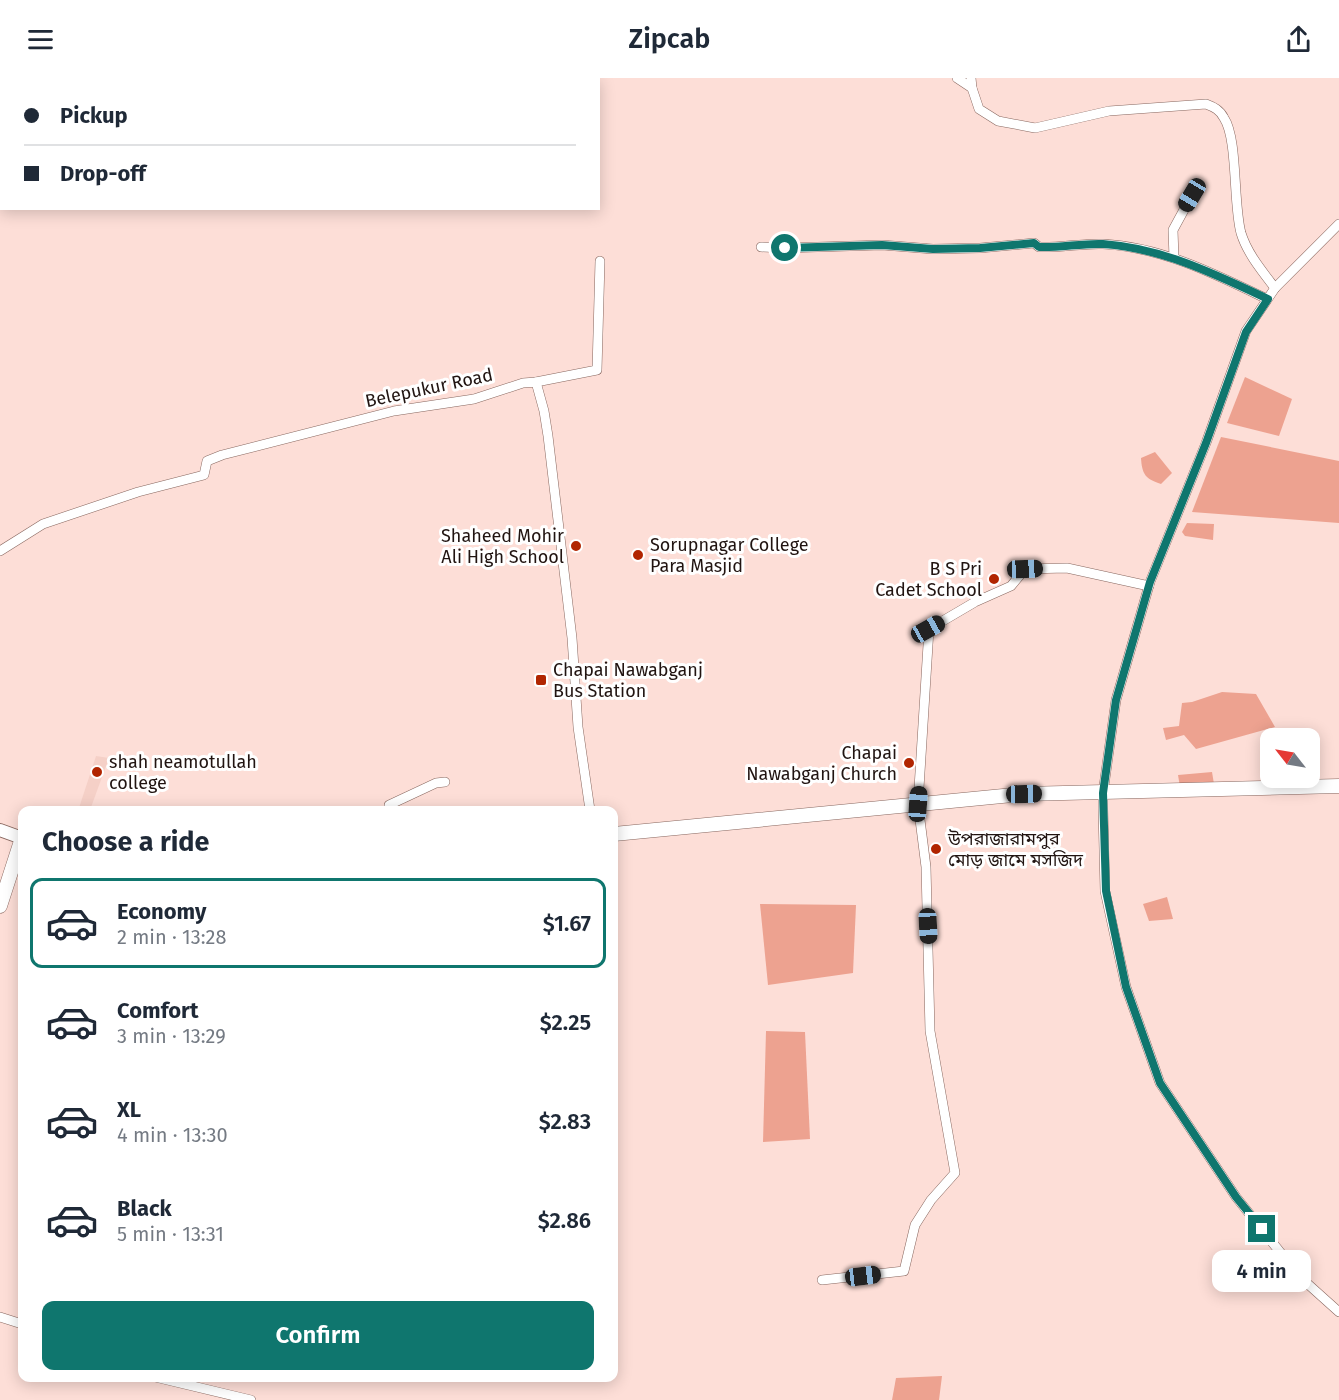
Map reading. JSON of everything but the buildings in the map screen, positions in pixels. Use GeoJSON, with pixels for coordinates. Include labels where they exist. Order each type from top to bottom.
{"type":"FeatureCollection","features":[{"type":"Feature","properties":{"kind":"highway"},"geometry":{"type":"LineString","coordinates":[[618,834],[1024,794],[1339,786]]}},
{"type":"Feature","properties":{"kind":"highway"},"geometry":{"type":"LineString","coordinates":[[0,906],[18,850]]}},
{"type":"Feature","properties":{"kind":"main road"},"geometry":{"type":"LineString","coordinates":[[0,830],[18,837]]}},
{"type":"Feature","properties":{"kind":"street"},"geometry":{"type":"LineString","coordinates":[[957,78],[972,88]]}},
{"type":"Feature","properties":{"kind":"street"},"geometry":{"type":"LineString","coordinates":[[971,78],[979,109],[998,121],[1035,128],[1109,111],[1206,104],[1216,108],[1225,118],[1231,138],[1241,233],[1259,267],[1275,288]]}},
{"type":"Feature","properties":{"kind":"street"},"geometry":{"type":"LineString","coordinates":[[1174,258],[1173,230],[1192,195]]}},
{"type":"Feature","properties":{"kind":"street"},"geometry":{"type":"LineString","coordinates":[[1339,224],[1275,288],[1246,332],[1206,443],[1149,586],[1116,700],[1103,793],[1106,891],[1126,987],[1160,1083],[1236,1197],[1300,1277],[1339,1312]]}},
{"type":"Feature","properties":{"kind":"street"},"geometry":{"type":"LineString","coordinates":[[760,247],[882,245],[933,249],[1034,243],[1039,247],[1056,248],[1100,244],[1130,247],[1174,258],[1268,299]]}},
{"type":"Feature","properties":{"kind":"street"},"geometry":{"type":"LineString","coordinates":[[589,806],[578,727],[572,638],[547,427],[536,382],[597,370],[600,261]]}},
{"type":"Feature","properties":{"kind":"street","name":"Belepukur Road"},"geometry":{"type":"LineString","coordinates":[[0,551],[43,524],[138,492],[204,475],[207,460],[222,455],[394,411],[474,399],[524,383],[536,382]]}},
{"type":"Feature","properties":{"kind":"street"},"geometry":{"type":"LineString","coordinates":[[822,1280],[904,1271],[915,1225],[931,1200],[955,1173],[930,1031],[926,867],[918,804],[928,629],[975,602],[1011,586],[1025,569],[1067,568],[1149,586]]}},
{"type":"Feature","properties":{"kind":"street"},"geometry":{"type":"LineString","coordinates":[[389,806],[436,783],[445,782]]}},
{"type":"Feature","properties":{"kind":"street"},"geometry":{"type":"LineString","coordinates":[[0,1317],[18,1323]]}},
{"type":"Feature","properties":{"kind":"street"},"geometry":{"type":"LineString","coordinates":[[176,1382],[250,1400]]}},
{"type":"Feature","properties":{"kind":"shaded area"},"geometry":{"type":"Polygon","coordinates":[[[1245,377],[1292,399],[1279,436],[1227,423],[1245,377]]]}},
{"type":"Feature","properties":{"kind":"shaded area"},"geometry":{"type":"Polygon","coordinates":[[[1221,437],[1339,461],[1339,523],[1192,512],[1221,437]]]}},
{"type":"Feature","properties":{"kind":"shaded area"},"geometry":{"type":"Polygon","coordinates":[[[1155,452],[1172,473],[1161,484],[1148,478],[1142,468],[1141,458],[1155,452]]]}},
{"type":"Feature","properties":{"kind":"shaded area"},"geometry":{"type":"Polygon","coordinates":[[[1187,523],[1214,524],[1213,540],[1185,536],[1182,532],[1187,523]]]}},
{"type":"Feature","properties":{"kind":"shaded area"},"geometry":{"type":"Polygon","coordinates":[[[1222,692],[1256,694],[1275,727],[1260,728],[1260,731],[1196,749],[1184,735],[1166,740],[1163,728],[1179,726],[1182,703],[1222,692]]]}},
{"type":"Feature","properties":{"kind":"shaded area","name":"shah neamotullah college"},"geometry":{"type":"Polygon","coordinates":[[[96,756],[109,758],[91,806],[80,806],[96,756]]]}},
{"type":"Feature","properties":{"kind":"shaded area"},"geometry":{"type":"Polygon","coordinates":[[[1212,772],[1214,784],[1180,787],[1178,775],[1212,772]]]}},
{"type":"Feature","properties":{"kind":"shaded area"},"geometry":{"type":"Polygon","coordinates":[[[1167,897],[1173,919],[1149,921],[1143,904],[1167,897]]]}},
{"type":"Feature","properties":{"kind":"shaded area"},"geometry":{"type":"Polygon","coordinates":[[[760,904],[856,905],[853,973],[768,985],[760,904]]]}},
{"type":"Feature","properties":{"kind":"shaded area"},"geometry":{"type":"Polygon","coordinates":[[[766,1031],[805,1032],[810,1139],[763,1142],[766,1031]]]}},
{"type":"Feature","properties":{"kind":"shaded area"},"geometry":{"type":"Polygon","coordinates":[[[942,1376],[939,1400],[892,1400],[896,1378],[942,1376]]]}},
{"type":"Feature","properties":{"kind":"place","name":"Shaheed Mohir Ali High School"},"geometry":{"type":"Point","coordinates":[576,546]}},
{"type":"Feature","properties":{"kind":"place","name":"Sorupnagar College Para Masjid"},"geometry":{"type":"Point","coordinates":[638,555]}},
{"type":"Feature","properties":{"kind":"place","name":"B S Pri Cadet School"},"geometry":{"type":"Point","coordinates":[994,579]}},
{"type":"Feature","properties":{"kind":"place","name":"Chapai Nawabganj Bus Station"},"geometry":{"type":"Point","coordinates":[541,680]}},
{"type":"Feature","properties":{"kind":"place","name":"Chapai Nawabganj Church"},"geometry":{"type":"Point","coordinates":[909,763]}},
{"type":"Feature","properties":{"kind":"place","name":"shah neamotullah college"},"geometry":{"type":"Point","coordinates":[97,772]}},
{"type":"Feature","properties":{"kind":"place","name":"উপরাজারামপুর মোড় জামে মসজিদ"},"geometry":{"type":"Point","coordinates":[936,849]}},
{"type":"Feature","properties":{"kind":"route"},"geometry":{"type":"LineString","coordinates":[[785,248],[882,245],[933,249],[980,248],[1018,243],[1034,243],[1039,247],[1056,248],[1100,244],[1130,247],[1174,258],[1268,299],[1246,332],[1206,443],[1150,582],[1116,700],[1103,793],[1106,891],[1126,987],[1160,1083],[1236,1197],[1262,1229]]}}]}
